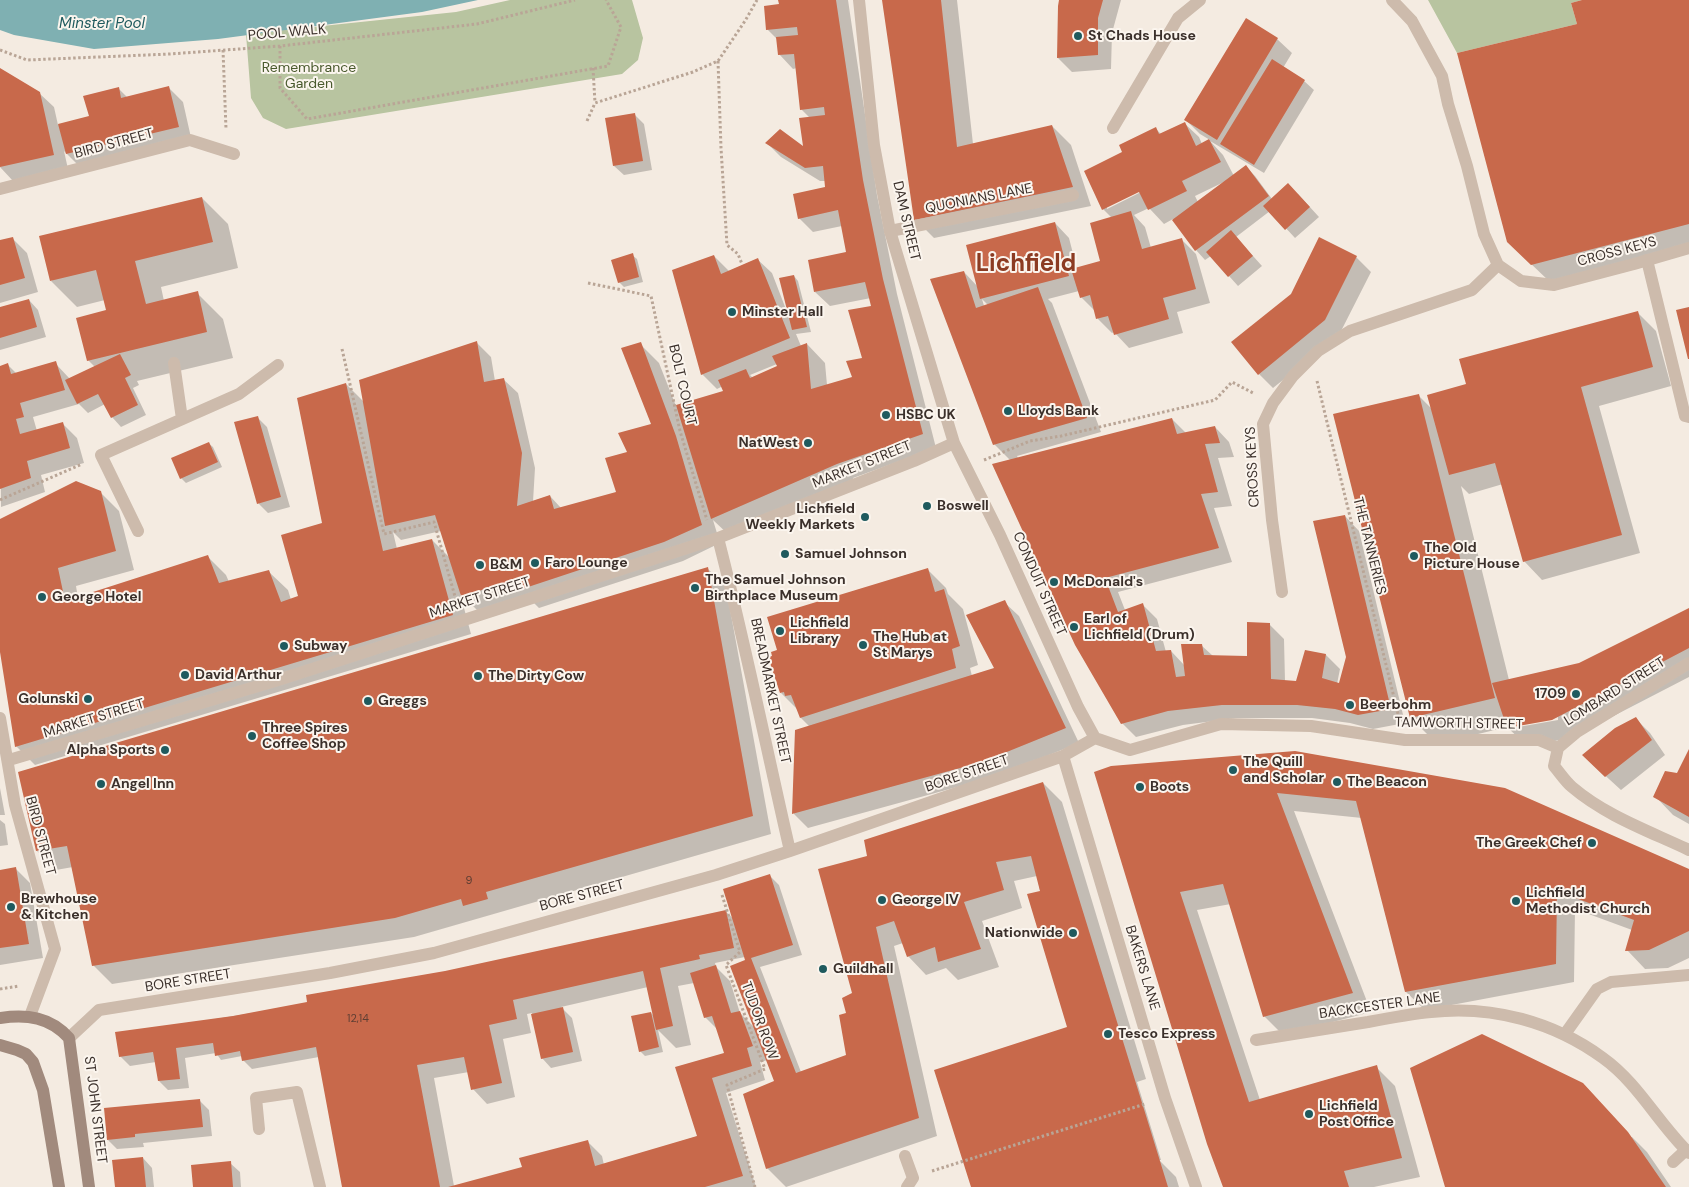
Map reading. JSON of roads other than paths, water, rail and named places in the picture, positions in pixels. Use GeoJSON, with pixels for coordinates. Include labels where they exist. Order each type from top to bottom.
{"type":"FeatureCollection","features":[{"type":"Feature","properties":{"kind":"street","name":"DAM STREET"},"geometry":{"type":"LineString","coordinates":[[860,0],[874,145],[890,231],[954,443]]}},
{"type":"Feature","properties":{"kind":"street"},"geometry":{"type":"LineString","coordinates":[[1113,128],[1178,18],[1200,0]]}},
{"type":"Feature","properties":{"kind":"street"},"geometry":{"type":"LineString","coordinates":[[1392,0],[1412,21],[1442,76],[1448,104],[1468,166],[1484,234],[1498,266]]}},
{"type":"Feature","properties":{"kind":"street","name":"BIRD STREET"},"geometry":{"type":"LineString","coordinates":[[0,189],[190,140],[230,153]]}},
{"type":"Feature","properties":{"kind":"street","name":"QUONIANS LANE"},"geometry":{"type":"LineString","coordinates":[[890,231],[1073,195]]}},
{"type":"Feature","properties":{"kind":"street","name":"CROSS KEYS"},"geometry":{"type":"LineString","coordinates":[[1282,592],[1272,520],[1263,424],[1273,403],[1293,376],[1318,351],[1350,331],[1472,290],[1498,266],[1521,282],[1554,284],[1689,248]]}},
{"type":"Feature","properties":{"kind":"street"},"geometry":{"type":"LineString","coordinates":[[1647,260],[1685,416],[1689,417]]}},
{"type":"Feature","properties":{"kind":"street"},"geometry":{"type":"LineString","coordinates":[[174,363],[182,419]]}},
{"type":"Feature","properties":{"kind":"street"},"geometry":{"type":"LineString","coordinates":[[138,530],[101,455],[239,394],[278,365]]}},
{"type":"Feature","properties":{"kind":"street","name":"CONDUIT STREET"},"geometry":{"type":"LineString","coordinates":[[954,443],[1000,535],[1078,707],[1095,738]]}},
{"type":"Feature","properties":{"kind":"street","name":"MARKET STREET"},"geometry":{"type":"LineString","coordinates":[[9,760],[275,681],[716,538],[914,461],[954,443]]}},
{"type":"Feature","properties":{"kind":"street","name":"BREADMARKET STREET"},"geometry":{"type":"LineString","coordinates":[[716,538],[739,620],[790,851]]}},
{"type":"Feature","properties":{"kind":"street","name":"LOMBARD STREET"},"geometry":{"type":"LineString","coordinates":[[1558,748],[1577,732],[1689,663]]}},
{"type":"Feature","properties":{"kind":"street","name":"BIRD STREET"},"geometry":{"type":"LineString","coordinates":[[0,718],[9,760],[15,805],[56,949],[30,1016]]}},
{"type":"Feature","properties":{"kind":"street","name":"TAMWORTH STREET"},"geometry":{"type":"LineString","coordinates":[[1095,738],[1130,750],[1221,724],[1311,726],[1405,740],[1539,740],[1558,748]]}},
{"type":"Feature","properties":{"kind":"street","name":"BORE STREET"},"geometry":{"type":"LineString","coordinates":[[69,1038],[99,1010],[330,973],[434,953],[716,875],[1063,756],[1095,738]]}},
{"type":"Feature","properties":{"kind":"street"},"geometry":{"type":"LineString","coordinates":[[1558,748],[1554,766],[1570,785],[1589,800],[1616,816],[1689,850]]}},
{"type":"Feature","properties":{"kind":"street","name":"BAKERS LANE"},"geometry":{"type":"LineString","coordinates":[[1063,756],[1165,1098],[1196,1187]]}},
{"type":"Feature","properties":{"kind":"street"},"geometry":{"type":"LineString","coordinates":[[1565,1034],[1597,989],[1611,982],[1689,975]]}},
{"type":"Feature","properties":{"kind":"street","name":"BACKCESTER LANE"},"geometry":{"type":"LineString","coordinates":[[1256,1040],[1432,1012],[1474,1010],[1504,1014],[1531,1021],[1565,1034],[1604,1058],[1631,1084],[1687,1151]]}},
{"type":"Feature","properties":{"kind":"street"},"geometry":{"type":"LineString","coordinates":[[0,1018],[30,1016],[55,1024],[69,1038]]}},
{"type":"Feature","properties":{"kind":"street","name":"ST JOHN STREET"},"geometry":{"type":"LineString","coordinates":[[69,1038],[89,1187]]}},
{"type":"Feature","properties":{"kind":"street"},"geometry":{"type":"LineString","coordinates":[[0,1045],[26,1054],[34,1062],[42,1090],[59,1187]]}},
{"type":"Feature","properties":{"kind":"street"},"geometry":{"type":"LineString","coordinates":[[260,1129],[256,1098],[297,1092],[320,1187]]}},
{"type":"Feature","properties":{"kind":"street"},"geometry":{"type":"LineString","coordinates":[[1673,1162],[1687,1151]]}},
{"type":"Feature","properties":{"kind":"street"},"geometry":{"type":"LineString","coordinates":[[905,1156],[910,1182]]}},
{"type":"Feature","properties":{"kind":"water","name":"Minster Pool"},"geometry":{"type":"Polygon","coordinates":[[[0,0],[478,0],[422,12],[218,39],[94,49],[14,35],[0,30],[0,0]]]}},
{"type":"Feature","properties":{"kind":"place","name":"St Chads House"},"geometry":{"type":"Point","coordinates":[1078,36]}},
{"type":"Feature","properties":{"kind":"place","name":"Minster Hall"},"geometry":{"type":"Point","coordinates":[732,312]}},
{"type":"Feature","properties":{"kind":"place","name":"Lloyds Bank"},"geometry":{"type":"Point","coordinates":[1008,411]}},
{"type":"Feature","properties":{"kind":"place","name":"HSBC UK"},"geometry":{"type":"Point","coordinates":[886,415]}},
{"type":"Feature","properties":{"kind":"place","name":"NatWest"},"geometry":{"type":"Point","coordinates":[808,443]}},
{"type":"Feature","properties":{"kind":"place","name":"Boswell"},"geometry":{"type":"Point","coordinates":[927,506]}},
{"type":"Feature","properties":{"kind":"place","name":"Lichfield Weekly Markets"},"geometry":{"type":"Point","coordinates":[865,517]}},
{"type":"Feature","properties":{"kind":"place","name":"Samuel Johnson"},"geometry":{"type":"Point","coordinates":[785,554]}},
{"type":"Feature","properties":{"kind":"place","name":"The Old Picture House"},"geometry":{"type":"Point","coordinates":[1414,556]}},
{"type":"Feature","properties":{"kind":"place","name":"Faro Lounge"},"geometry":{"type":"Point","coordinates":[535,563]}},
{"type":"Feature","properties":{"kind":"place","name":"B&M"},"geometry":{"type":"Point","coordinates":[480,565]}},
{"type":"Feature","properties":{"kind":"place","name":"McDonald's"},"geometry":{"type":"Point","coordinates":[1054,582]}},
{"type":"Feature","properties":{"kind":"place","name":"The Samuel Johnson Birthplace Museum"},"geometry":{"type":"Point","coordinates":[695,588]}},
{"type":"Feature","properties":{"kind":"place","name":"George Hotel"},"geometry":{"type":"Point","coordinates":[42,597]}},
{"type":"Feature","properties":{"kind":"place","name":"Earl of Lichfield (Drum)"},"geometry":{"type":"Point","coordinates":[1074,627]}},
{"type":"Feature","properties":{"kind":"place","name":"Lichfield Library"},"geometry":{"type":"Point","coordinates":[780,631]}},
{"type":"Feature","properties":{"kind":"place","name":"The Hub at St Marys"},"geometry":{"type":"Point","coordinates":[863,645]}},
{"type":"Feature","properties":{"kind":"place","name":"Subway"},"geometry":{"type":"Point","coordinates":[284,646]}},
{"type":"Feature","properties":{"kind":"place","name":"David Arthur"},"geometry":{"type":"Point","coordinates":[185,675]}},
{"type":"Feature","properties":{"kind":"place","name":"The Dirty Cow"},"geometry":{"type":"Point","coordinates":[478,676]}},
{"type":"Feature","properties":{"kind":"place","name":"1709"},"geometry":{"type":"Point","coordinates":[1576,694]}},
{"type":"Feature","properties":{"kind":"place","name":"Golunski"},"geometry":{"type":"Point","coordinates":[88,699]}},
{"type":"Feature","properties":{"kind":"place","name":"Greggs"},"geometry":{"type":"Point","coordinates":[368,701]}},
{"type":"Feature","properties":{"kind":"place","name":"Beerbohm"},"geometry":{"type":"Point","coordinates":[1350,705]}},
{"type":"Feature","properties":{"kind":"place","name":"Three Spires Coffee Shop"},"geometry":{"type":"Point","coordinates":[252,736]}},
{"type":"Feature","properties":{"kind":"place","name":"Alpha Sports"},"geometry":{"type":"Point","coordinates":[165,750]}},
{"type":"Feature","properties":{"kind":"place","name":"The Quill and Scholar"},"geometry":{"type":"Point","coordinates":[1233,770]}},
{"type":"Feature","properties":{"kind":"place","name":"The Beacon"},"geometry":{"type":"Point","coordinates":[1337,782]}},
{"type":"Feature","properties":{"kind":"place","name":"Angel Inn"},"geometry":{"type":"Point","coordinates":[101,784]}},
{"type":"Feature","properties":{"kind":"place","name":"Boots"},"geometry":{"type":"Point","coordinates":[1140,787]}},
{"type":"Feature","properties":{"kind":"place","name":"The Greek Chef"},"geometry":{"type":"Point","coordinates":[1592,843]}},
{"type":"Feature","properties":{"kind":"place","name":"George IV"},"geometry":{"type":"Point","coordinates":[882,900]}},
{"type":"Feature","properties":{"kind":"place","name":"Lichfield Methodist Church"},"geometry":{"type":"Point","coordinates":[1516,901]}},
{"type":"Feature","properties":{"kind":"place","name":"Brewhouse & Kitchen"},"geometry":{"type":"Point","coordinates":[11,907]}},
{"type":"Feature","properties":{"kind":"place","name":"Nationwide"},"geometry":{"type":"Point","coordinates":[1073,933]}},
{"type":"Feature","properties":{"kind":"place","name":"Guildhall"},"geometry":{"type":"Point","coordinates":[823,969]}},
{"type":"Feature","properties":{"kind":"place","name":"Tesco Express"},"geometry":{"type":"Point","coordinates":[1108,1034]}},
{"type":"Feature","properties":{"kind":"place","name":"Lichfield Post Office"},"geometry":{"type":"Point","coordinates":[1309,1114]}},
{"type":"Feature","properties":{"kind":"district","name":"Lichfield"},"geometry":{"type":"Point","coordinates":[1026,265]}},
{"type":"Feature","properties":{"kind":"park label","name":"Remembrance Garden"},"geometry":{"type":"Point","coordinates":[309,76]}}]}
